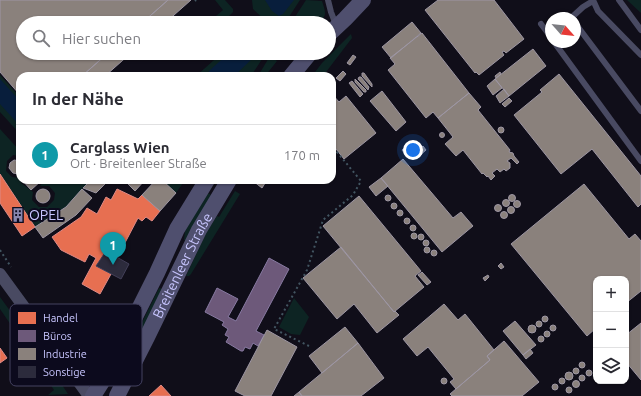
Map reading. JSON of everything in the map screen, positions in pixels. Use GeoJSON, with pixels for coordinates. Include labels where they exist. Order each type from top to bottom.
{"type":"FeatureCollection","features":[{"type":"Feature","properties":{"kind":"main road"},"geometry":{"type":"LineString","coordinates":[[336,28],[363,0]]}},
{"type":"Feature","properties":{"kind":"main road"},"geometry":{"type":"LineString","coordinates":[[294,72],[304,60]]}},
{"type":"Feature","properties":{"kind":"main road","name":"Breitenleer Straße"},"geometry":{"type":"LineString","coordinates":[[142,304],[177,229],[205,184]]}},
{"type":"Feature","properties":{"kind":"main road","name":"Breitenleer Straße"},"geometry":{"type":"LineString","coordinates":[[142,347],[199,230],[227,184]]}},
{"type":"Feature","properties":{"kind":"main road","name":"Breitenleer Straße"},"geometry":{"type":"LineString","coordinates":[[93,396],[99,386]]}},
{"type":"Feature","properties":{"kind":"main road","name":"Breitenleer Straße"},"geometry":{"type":"LineString","coordinates":[[117,396],[122,386]]}},
{"type":"Feature","properties":{"kind":"street"},"geometry":{"type":"LineString","coordinates":[[0,274],[22,304]]}},
{"type":"Feature","properties":{"kind":"street"},"geometry":{"type":"LineString","coordinates":[[82,386],[89,396]]}},
{"type":"Feature","properties":{"kind":"lane"},"geometry":{"type":"LineString","coordinates":[[328,0],[331,16]]}},
{"type":"Feature","properties":{"kind":"lane"},"geometry":{"type":"LineString","coordinates":[[620,0],[641,30]]}},
{"type":"Feature","properties":{"kind":"lane"},"geometry":{"type":"LineString","coordinates":[[578,12],[588,3],[593,1],[598,11],[641,55]]}},
{"type":"Feature","properties":{"kind":"lane"},"geometry":{"type":"LineString","coordinates":[[541,24],[545,29]]}},
{"type":"Feature","properties":{"kind":"lane"},"geometry":{"type":"LineString","coordinates":[[581,31],[641,111]]}},
{"type":"Feature","properties":{"kind":"lane"},"geometry":{"type":"LineString","coordinates":[[558,48],[641,161]]}},
{"type":"Feature","properties":{"kind":"path"},"geometry":{"type":"LineString","coordinates":[[308,346],[274,329],[307,270],[323,220],[353,195],[361,181],[337,152],[338,151]]}},
{"type":"Feature","properties":{"kind":"green space"},"geometry":{"type":"Polygon","coordinates":[[[215,0],[225,0],[233,9],[233,12],[229,16],[216,16],[223,10],[215,0]]]}},
{"type":"Feature","properties":{"kind":"green space"},"geometry":{"type":"Polygon","coordinates":[[[252,0],[300,0],[290,16],[260,16],[253,9],[252,0]]]}},
{"type":"Feature","properties":{"kind":"green space"},"geometry":{"type":"Polygon","coordinates":[[[306,0],[322,1],[325,16],[296,16],[306,0]]]}},
{"type":"Feature","properties":{"kind":"green space"},"geometry":{"type":"Polygon","coordinates":[[[627,0],[641,0],[641,13],[627,0]]]}},
{"type":"Feature","properties":{"kind":"green space"},"geometry":{"type":"Polygon","coordinates":[[[351,34],[352,38],[336,59],[336,49],[351,34]]]}},
{"type":"Feature","properties":{"kind":"green space"},"geometry":{"type":"Polygon","coordinates":[[[214,60],[261,60],[254,72],[201,72],[214,60]]]}},
{"type":"Feature","properties":{"kind":"green space"},"geometry":{"type":"Polygon","coordinates":[[[268,60],[277,61],[268,72],[260,72],[268,60]]]}},
{"type":"Feature","properties":{"kind":"green space"},"geometry":{"type":"Polygon","coordinates":[[[325,60],[335,60],[326,72],[315,72],[325,60]]]}},
{"type":"Feature","properties":{"kind":"green space"},"geometry":{"type":"Polygon","coordinates":[[[0,75],[16,93],[16,130],[0,112],[0,75]]]}},
{"type":"Feature","properties":{"kind":"green space"},"geometry":{"type":"Polygon","coordinates":[[[0,129],[16,147],[16,155],[13,155],[7,161],[6,171],[12,177],[16,178],[16,184],[22,184],[33,192],[32,200],[39,207],[47,207],[54,200],[55,193],[49,186],[40,186],[42,184],[86,184],[66,207],[35,227],[0,174],[0,129]]]}},
{"type":"Feature","properties":{"kind":"green space"},"geometry":{"type":"Polygon","coordinates":[[[166,184],[182,184],[176,193],[166,184]]]}},
{"type":"Feature","properties":{"kind":"green space"},"geometry":{"type":"Polygon","coordinates":[[[235,191],[240,194],[191,274],[186,276],[207,231],[217,216],[219,217],[235,191]]]}},
{"type":"Feature","properties":{"kind":"green space"},"geometry":{"type":"Polygon","coordinates":[[[207,193],[211,196],[186,241],[184,240],[185,231],[207,193]]]}},
{"type":"Feature","properties":{"kind":"green space"},"geometry":{"type":"Polygon","coordinates":[[[159,288],[163,289],[142,332],[142,322],[159,288]]]}},
{"type":"Feature","properties":{"kind":"green space"},"geometry":{"type":"Polygon","coordinates":[[[0,297],[10,311],[10,324],[0,309],[0,297]]]}},
{"type":"Feature","properties":{"kind":"green space"},"geometry":{"type":"Polygon","coordinates":[[[294,298],[309,317],[300,335],[291,334],[279,327],[294,298]]]}},
{"type":"Feature","properties":{"kind":"green space"},"geometry":{"type":"Polygon","coordinates":[[[51,386],[63,386],[68,394],[48,395],[54,390],[51,386]]]}},
{"type":"Feature","properties":{"kind":"water"},"geometry":{"type":"Polygon","coordinates":[[[265,0],[294,0],[283,14],[279,16],[272,11],[265,0]]]}},
{"type":"Feature","properties":{"kind":"water"},"geometry":{"type":"Polygon","coordinates":[[[221,60],[251,60],[238,72],[209,71],[221,60]]]}},
{"type":"Feature","properties":{"kind":"water"},"geometry":{"type":"Polygon","coordinates":[[[0,79],[16,97],[16,122],[0,104],[0,79]]]}},
{"type":"Feature","properties":{"kind":"building: Handel","name":"OPEL"},"geometry":{"type":"Polygon","coordinates":[[[0,174],[35,227],[22,236],[0,203],[0,174]]]}},
{"type":"Feature","properties":{"kind":"building: Handel"},"geometry":{"type":"Polygon","coordinates":[[[117,189],[138,199],[142,195],[160,211],[152,221],[146,217],[142,221],[138,218],[117,258],[106,251],[96,266],[111,274],[100,294],[82,284],[96,258],[89,254],[85,262],[61,250],[52,237],[81,217],[87,208],[97,214],[106,197],[111,200],[117,189]]]}},
{"type":"Feature","properties":{"kind":"building: Handel"},"geometry":{"type":"Polygon","coordinates":[[[0,348],[7,358],[0,363],[0,348]]]}},
{"type":"Feature","properties":{"kind":"building: Handel"},"geometry":{"type":"Polygon","coordinates":[[[161,385],[171,396],[149,396],[161,385]]]}},
{"type":"Feature","properties":{"kind":"building: Büros"},"geometry":{"type":"Polygon","coordinates":[[[269,258],[289,269],[256,331],[264,335],[258,346],[253,343],[250,349],[245,347],[243,351],[241,351],[226,342],[229,337],[225,335],[228,329],[222,325],[224,322],[205,312],[217,288],[238,299],[228,317],[236,321],[269,258]]]}},
{"type":"Feature","properties":{"kind":"building: Industrie"},"geometry":{"type":"Polygon","coordinates":[[[0,0],[168,0],[150,16],[16,16],[16,60],[100,60],[87,72],[16,72],[16,90],[0,72],[0,0]]]}},
{"type":"Feature","properties":{"kind":"building: Industrie"},"geometry":{"type":"Polygon","coordinates":[[[168,0],[191,0],[173,16],[150,16],[168,0]]]}},
{"type":"Feature","properties":{"kind":"building: Industrie"},"geometry":{"type":"Polygon","coordinates":[[[438,0],[494,0],[524,39],[506,53],[504,51],[502,52],[504,55],[479,75],[476,72],[475,73],[425,10],[438,0]]]}},
{"type":"Feature","properties":{"kind":"building: Industrie"},"geometry":{"type":"Polygon","coordinates":[[[412,22],[421,33],[391,58],[382,47],[412,22]]]}},
{"type":"Feature","properties":{"kind":"building: Industrie"},"geometry":{"type":"Polygon","coordinates":[[[422,33],[469,93],[438,118],[433,112],[426,118],[388,70],[395,64],[390,58],[422,33]]]}},
{"type":"Feature","properties":{"kind":"building: Industrie"},"geometry":{"type":"Polygon","coordinates":[[[533,49],[546,66],[509,96],[495,79],[533,49]]]}},
{"type":"Feature","properties":{"kind":"building: Industrie"},"geometry":{"type":"Polygon","coordinates":[[[353,55],[356,57],[350,65],[347,63],[353,55]]]}},
{"type":"Feature","properties":{"kind":"building: Industrie"},"geometry":{"type":"Polygon","coordinates":[[[100,60],[123,60],[110,72],[87,72],[100,60]]]}},
{"type":"Feature","properties":{"kind":"building: Industrie"},"geometry":{"type":"Polygon","coordinates":[[[343,71],[346,74],[340,81],[336,78],[343,71]]]}},
{"type":"Feature","properties":{"kind":"building: Industrie"},"geometry":{"type":"Polygon","coordinates":[[[500,72],[501,74],[496,78],[495,76],[500,72]]]}},
{"type":"Feature","properties":{"kind":"building: Industrie"},"geometry":{"type":"Polygon","coordinates":[[[362,73],[364,73],[372,84],[372,87],[362,76],[362,73]]]}},
{"type":"Feature","properties":{"kind":"building: Industrie"},"geometry":{"type":"Polygon","coordinates":[[[559,74],[641,176],[641,204],[638,207],[592,149],[561,174],[514,115],[542,92],[540,90],[559,74]]]}},
{"type":"Feature","properties":{"kind":"building: Industrie"},"geometry":{"type":"Polygon","coordinates":[[[361,77],[369,87],[368,90],[358,79],[361,77]]]}},
{"type":"Feature","properties":{"kind":"building: Industrie"},"geometry":{"type":"Polygon","coordinates":[[[355,79],[366,90],[366,92],[364,92],[355,82],[355,79]]]}},
{"type":"Feature","properties":{"kind":"building: Industrie"},"geometry":{"type":"Polygon","coordinates":[[[495,79],[502,88],[493,95],[487,86],[495,79]]]}},
{"type":"Feature","properties":{"kind":"building: Industrie"},"geometry":{"type":"Polygon","coordinates":[[[352,81],[363,94],[360,97],[349,83],[352,81]]]}},
{"type":"Feature","properties":{"kind":"building: Industrie"},"geometry":{"type":"Polygon","coordinates":[[[504,89],[509,96],[500,103],[496,96],[504,89]]]}},
{"type":"Feature","properties":{"kind":"building: Industrie"},"geometry":{"type":"Polygon","coordinates":[[[382,91],[406,122],[396,131],[370,101],[382,91]]]}},
{"type":"Feature","properties":{"kind":"building: Industrie"},"geometry":{"type":"Polygon","coordinates":[[[469,93],[481,107],[478,110],[510,150],[509,152],[513,153],[519,162],[517,164],[511,158],[507,161],[510,163],[510,168],[506,171],[504,169],[500,172],[497,169],[492,173],[495,176],[491,180],[488,176],[487,177],[483,173],[482,174],[463,150],[456,156],[445,144],[453,137],[438,118],[469,93]]]}},
{"type":"Feature","properties":{"kind":"building: Industrie"},"geometry":{"type":"Polygon","coordinates":[[[346,96],[376,133],[344,159],[336,149],[336,99],[339,102],[346,96]]]}},
{"type":"Feature","properties":{"kind":"building: Industrie"},"geometry":{"type":"Polygon","coordinates":[[[509,98],[512,101],[505,107],[502,104],[509,98]]]}},
{"type":"Feature","properties":{"kind":"building: Industrie"},"geometry":{"type":"Polygon","coordinates":[[[501,127],[504,130],[501,133],[498,130],[501,127]]]}},
{"type":"Feature","properties":{"kind":"building: Industrie"},"geometry":{"type":"Polygon","coordinates":[[[442,132],[445,135],[442,138],[439,135],[442,132]]]}},
{"type":"Feature","properties":{"kind":"building: Industrie"},"geometry":{"type":"Polygon","coordinates":[[[410,143],[413,147],[405,154],[402,150],[410,143]]]}},
{"type":"Feature","properties":{"kind":"building: Industrie"},"geometry":{"type":"Polygon","coordinates":[[[423,146],[426,150],[418,157],[415,153],[423,146]]]}},
{"type":"Feature","properties":{"kind":"building: Industrie"},"geometry":{"type":"Polygon","coordinates":[[[403,159],[453,218],[461,212],[473,226],[442,252],[381,178],[403,159]]]}},
{"type":"Feature","properties":{"kind":"building: Industrie"},"geometry":{"type":"Polygon","coordinates":[[[16,160],[16,174],[13,173],[9,168],[10,163],[16,160]]]}},
{"type":"Feature","properties":{"kind":"building: Industrie"},"geometry":{"type":"Polygon","coordinates":[[[381,178],[388,186],[376,196],[369,187],[381,178]]]}},
{"type":"Feature","properties":{"kind":"building: Industrie"},"geometry":{"type":"Polygon","coordinates":[[[26,184],[38,184],[31,190],[26,184]]]}},
{"type":"Feature","properties":{"kind":"building: Industrie"},"geometry":{"type":"Polygon","coordinates":[[[87,184],[105,184],[96,193],[83,188],[87,184]]]}},
{"type":"Feature","properties":{"kind":"building: Industrie"},"geometry":{"type":"Polygon","coordinates":[[[128,184],[141,184],[135,191],[128,184]]]}},
{"type":"Feature","properties":{"kind":"building: Industrie"},"geometry":{"type":"Polygon","coordinates":[[[152,184],[166,184],[176,193],[160,211],[142,195],[152,184]]]}},
{"type":"Feature","properties":{"kind":"building: Industrie"},"geometry":{"type":"Polygon","coordinates":[[[257,184],[264,184],[262,188],[257,184]]]}},
{"type":"Feature","properties":{"kind":"building: Industrie"},"geometry":{"type":"Polygon","coordinates":[[[584,184],[629,239],[635,234],[641,241],[641,291],[629,301],[629,276],[593,276],[593,331],[587,336],[511,244],[584,184]]]}},
{"type":"Feature","properties":{"kind":"building: Industrie"},"geometry":{"type":"Polygon","coordinates":[[[40,189],[46,189],[50,193],[50,199],[46,203],[40,203],[36,199],[36,193],[40,189]]]}},
{"type":"Feature","properties":{"kind":"building: Industrie"},"geometry":{"type":"Polygon","coordinates":[[[82,189],[92,198],[76,215],[43,238],[35,227],[66,207],[82,189]]]}},
{"type":"Feature","properties":{"kind":"building: Industrie"},"geometry":{"type":"Polygon","coordinates":[[[512,194],[515,195],[515,201],[512,202],[509,201],[508,198],[509,195],[512,194]]]}},
{"type":"Feature","properties":{"kind":"building: Industrie"},"geometry":{"type":"Polygon","coordinates":[[[388,195],[391,198],[388,201],[385,198],[388,195]]]}},
{"type":"Feature","properties":{"kind":"building: Industrie"},"geometry":{"type":"Polygon","coordinates":[[[359,196],[421,271],[415,276],[424,287],[394,312],[323,226],[359,196]]]}},
{"type":"Feature","properties":{"kind":"building: Industrie"},"geometry":{"type":"Polygon","coordinates":[[[506,199],[509,200],[509,206],[506,207],[503,206],[502,203],[503,200],[506,199]]]}},
{"type":"Feature","properties":{"kind":"building: Industrie"},"geometry":{"type":"Polygon","coordinates":[[[517,200],[520,201],[520,207],[517,208],[514,207],[513,204],[514,201],[517,200]]]}},
{"type":"Feature","properties":{"kind":"building: Industrie"},"geometry":{"type":"Polygon","coordinates":[[[394,203],[397,206],[394,209],[391,206],[394,203]]]}},
{"type":"Feature","properties":{"kind":"building: Industrie"},"geometry":{"type":"Polygon","coordinates":[[[498,204],[501,205],[501,211],[498,212],[495,211],[494,208],[495,205],[498,204]]]}},
{"type":"Feature","properties":{"kind":"building: Industrie"},"geometry":{"type":"Polygon","coordinates":[[[511,206],[514,207],[514,213],[511,214],[508,213],[507,210],[508,207],[511,206]]]}},
{"type":"Feature","properties":{"kind":"building: Industrie"},"geometry":{"type":"Polygon","coordinates":[[[400,210],[403,213],[400,216],[397,213],[400,210]]]}},
{"type":"Feature","properties":{"kind":"building: Industrie"},"geometry":{"type":"Polygon","coordinates":[[[504,211],[507,212],[507,218],[504,219],[501,218],[500,215],[501,212],[504,211]]]}},
{"type":"Feature","properties":{"kind":"building: Industrie"},"geometry":{"type":"Polygon","coordinates":[[[407,218],[410,221],[407,224],[404,221],[407,218]]]}},
{"type":"Feature","properties":{"kind":"building: Industrie"},"geometry":{"type":"Polygon","coordinates":[[[413,225],[416,228],[413,231],[410,228],[413,225]]]}},
{"type":"Feature","properties":{"kind":"building: Industrie"},"geometry":{"type":"Polygon","coordinates":[[[414,233],[417,236],[414,239],[411,236],[414,233]]]}},
{"type":"Feature","properties":{"kind":"building: Industrie"},"geometry":{"type":"Polygon","coordinates":[[[421,234],[424,237],[421,240],[418,237],[421,234]]]}},
{"type":"Feature","properties":{"kind":"building: Industrie"},"geometry":{"type":"Polygon","coordinates":[[[426,240],[429,243],[426,246],[423,243],[426,240]]]}},
{"type":"Feature","properties":{"kind":"building: Industrie"},"geometry":{"type":"Polygon","coordinates":[[[341,247],[394,312],[395,311],[399,315],[377,333],[354,304],[337,319],[303,278],[341,247]]]}},
{"type":"Feature","properties":{"kind":"building: Industrie"},"geometry":{"type":"Polygon","coordinates":[[[427,247],[430,250],[427,253],[424,250],[427,247]]]}},
{"type":"Feature","properties":{"kind":"building: Industrie"},"geometry":{"type":"Polygon","coordinates":[[[434,250],[437,253],[434,256],[431,253],[434,250]]]}},
{"type":"Feature","properties":{"kind":"building: Industrie"},"geometry":{"type":"Polygon","coordinates":[[[501,263],[504,267],[501,269],[498,266],[501,263]]]}},
{"type":"Feature","properties":{"kind":"building: Industrie"},"geometry":{"type":"Polygon","coordinates":[[[422,272],[431,282],[427,285],[418,275],[422,272]]]}},
{"type":"Feature","properties":{"kind":"building: Industrie"},"geometry":{"type":"Polygon","coordinates":[[[488,275],[489,277],[485,281],[483,278],[488,275]]]}},
{"type":"Feature","properties":{"kind":"building: Industrie"},"geometry":{"type":"Polygon","coordinates":[[[444,304],[458,320],[465,314],[494,350],[487,356],[490,360],[456,389],[450,382],[454,379],[428,347],[417,356],[403,339],[444,304]]]}},
{"type":"Feature","properties":{"kind":"building: Industrie"},"geometry":{"type":"Polygon","coordinates":[[[545,316],[548,319],[545,322],[542,319],[545,316]]]}},
{"type":"Feature","properties":{"kind":"building: Industrie"},"geometry":{"type":"Polygon","coordinates":[[[515,321],[536,345],[523,355],[503,331],[515,321]]]}},
{"type":"Feature","properties":{"kind":"building: Industrie"},"geometry":{"type":"Polygon","coordinates":[[[539,321],[542,324],[539,327],[536,324],[539,321]]]}},
{"type":"Feature","properties":{"kind":"building: Industrie"},"geometry":{"type":"Polygon","coordinates":[[[641,323],[641,380],[629,366],[629,333],[641,323]]]}},
{"type":"Feature","properties":{"kind":"building: Industrie"},"geometry":{"type":"Polygon","coordinates":[[[532,325],[535,326],[535,332],[532,333],[529,332],[528,329],[529,326],[532,325]]]}},
{"type":"Feature","properties":{"kind":"building: Industrie"},"geometry":{"type":"Polygon","coordinates":[[[553,325],[556,328],[553,331],[550,328],[553,325]]]}},
{"type":"Feature","properties":{"kind":"building: Industrie"},"geometry":{"type":"Polygon","coordinates":[[[345,327],[358,343],[322,373],[309,356],[345,327]]]}},
{"type":"Feature","properties":{"kind":"building: Industrie"},"geometry":{"type":"Polygon","coordinates":[[[267,330],[297,347],[271,396],[245,396],[235,391],[267,330]]]}},
{"type":"Feature","properties":{"kind":"building: Industrie"},"geometry":{"type":"Polygon","coordinates":[[[547,331],[550,334],[547,337],[544,334],[547,331]]]}},
{"type":"Feature","properties":{"kind":"building: Industrie"},"geometry":{"type":"Polygon","coordinates":[[[541,336],[544,339],[541,342],[538,339],[541,336]]]}},
{"type":"Feature","properties":{"kind":"building: Industrie"},"geometry":{"type":"Polygon","coordinates":[[[504,341],[539,382],[522,396],[452,396],[450,394],[490,360],[487,356],[504,341]]]}},
{"type":"Feature","properties":{"kind":"building: Industrie"},"geometry":{"type":"Polygon","coordinates":[[[358,343],[384,378],[361,396],[302,396],[299,392],[358,343]]]}},
{"type":"Feature","properties":{"kind":"building: Industrie"},"geometry":{"type":"Polygon","coordinates":[[[530,349],[533,353],[526,359],[523,355],[530,349]]]}},
{"type":"Feature","properties":{"kind":"building: Industrie"},"geometry":{"type":"Polygon","coordinates":[[[582,362],[585,365],[582,368],[579,365],[582,362]]]}},
{"type":"Feature","properties":{"kind":"building: Industrie"},"geometry":{"type":"Polygon","coordinates":[[[576,368],[579,371],[576,374],[573,371],[576,368]]]}},
{"type":"Feature","properties":{"kind":"building: Industrie"},"geometry":{"type":"Polygon","coordinates":[[[589,370],[592,373],[589,376],[586,373],[589,370]]]}},
{"type":"Feature","properties":{"kind":"building: Industrie"},"geometry":{"type":"Polygon","coordinates":[[[569,372],[572,373],[572,379],[569,380],[566,379],[565,376],[566,373],[569,372]]]}},
{"type":"Feature","properties":{"kind":"building: Industrie"},"geometry":{"type":"Polygon","coordinates":[[[582,375],[585,378],[582,381],[579,378],[582,375]]]}},
{"type":"Feature","properties":{"kind":"building: Industrie"},"geometry":{"type":"Polygon","coordinates":[[[444,378],[447,381],[444,384],[441,381],[444,378]]]}},
{"type":"Feature","properties":{"kind":"building: Industrie"},"geometry":{"type":"Polygon","coordinates":[[[562,378],[565,381],[562,384],[559,381],[562,378]]]}},
{"type":"Feature","properties":{"kind":"building: Industrie"},"geometry":{"type":"Polygon","coordinates":[[[576,380],[579,381],[579,387],[576,388],[573,387],[572,384],[573,381],[576,380]]]}},
{"type":"Feature","properties":{"kind":"building: Industrie"},"geometry":{"type":"Polygon","coordinates":[[[555,384],[558,387],[555,390],[552,387],[555,384]]]}},
{"type":"Feature","properties":{"kind":"building: Industrie"},"geometry":{"type":"Polygon","coordinates":[[[569,387],[572,390],[569,393],[566,390],[569,387]]]}},
{"type":"Feature","properties":{"kind":"building: Industrie"},"geometry":{"type":"Polygon","coordinates":[[[299,392],[302,396],[294,396],[299,392]]]}},
{"type":"Feature","properties":{"kind":"building: Sonstige"},"geometry":{"type":"Polygon","coordinates":[[[106,251],[129,264],[121,279],[96,266],[106,251]]]}},
{"type":"Feature","properties":{"kind":"place","name":"OPEL"},"geometry":{"type":"Point","coordinates":[18,215]}},
{"type":"Feature","properties":{"kind":"place","name":"Carglass Wien"},"geometry":{"type":"Point","coordinates":[113,265]}}]}
